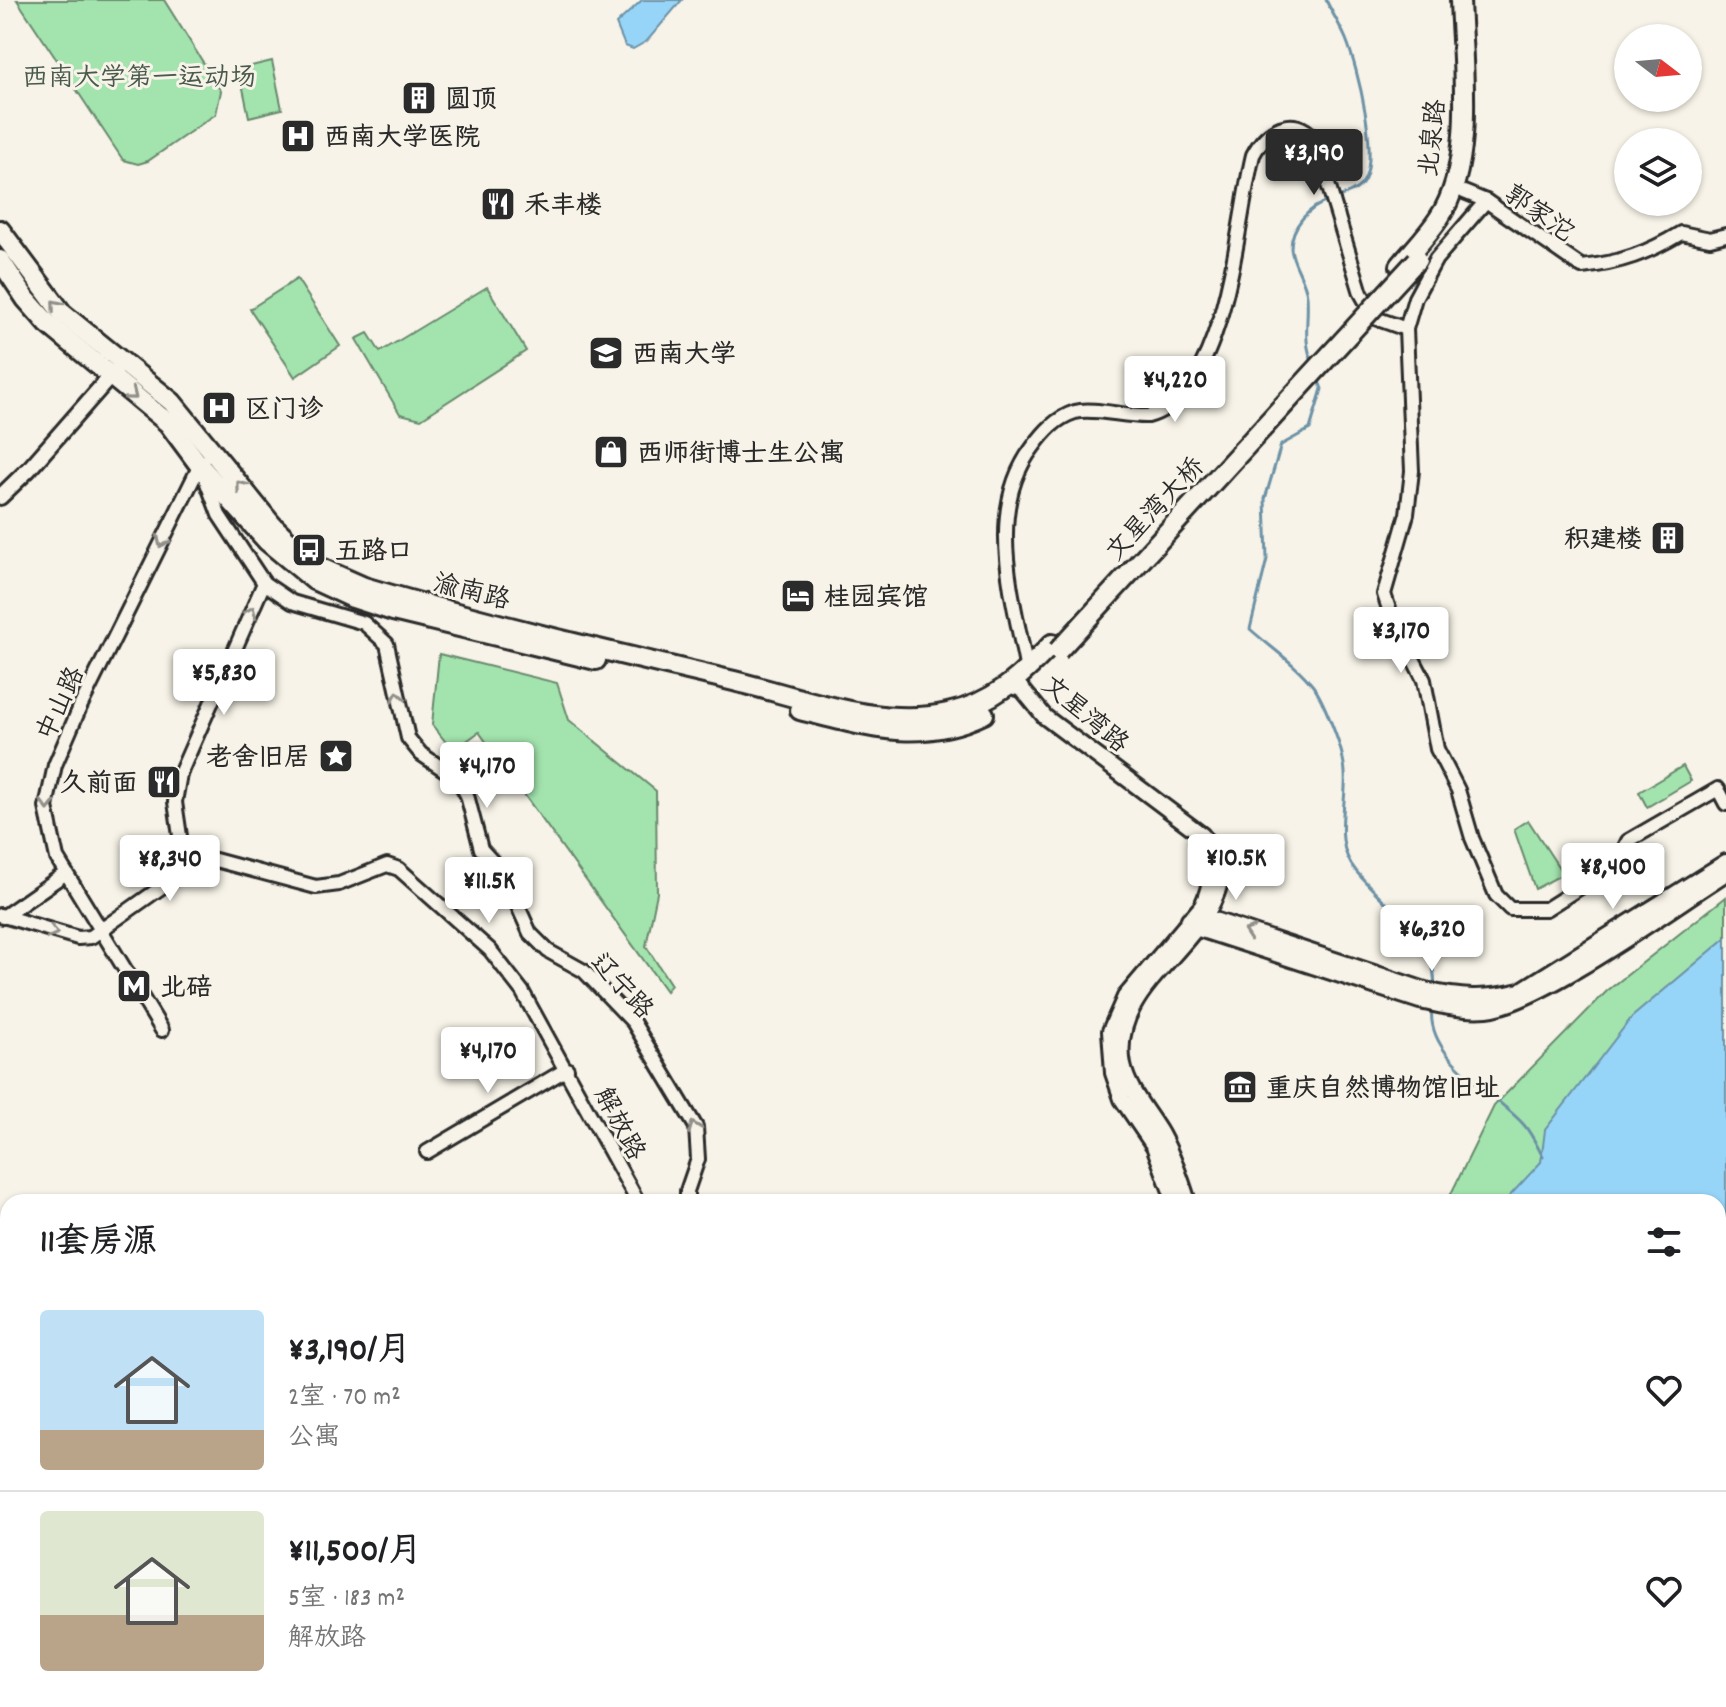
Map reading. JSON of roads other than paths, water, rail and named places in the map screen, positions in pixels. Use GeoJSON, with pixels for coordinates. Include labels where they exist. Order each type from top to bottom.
{"type":"FeatureCollection","features":[{"type":"Feature","properties":{"kind":"highway","name":"北泉路"},"geometry":{"type":"LineString","coordinates":[[1409,263],[1440,217],[1458,166],[1463,119],[1460,0]]}},
{"type":"Feature","properties":{"kind":"highway","name":"北泉路"},"geometry":{"type":"LineString","coordinates":[[1409,263],[1449,221],[1464,192],[1473,156],[1472,0]]}},
{"type":"Feature","properties":{"kind":"highway","name":"渝南路"},"geometry":{"type":"LineString","coordinates":[[0,230],[62,313],[168,423],[200,466],[289,562],[327,586],[393,611],[885,731],[948,727],[976,718],[1016,691],[1055,648]]}},
{"type":"Feature","properties":{"kind":"highway","name":"渝南路"},"geometry":{"type":"LineString","coordinates":[[0,260],[26,299],[48,324],[115,369],[172,402],[272,525],[300,552],[321,568],[379,591],[889,717],[947,714],[1016,691],[1027,671],[1055,648]]}},
{"type":"Feature","properties":{"kind":"highway","name":"文星湾大桥"},"geometry":{"type":"LineString","coordinates":[[1055,648],[1409,263]]}},
{"type":"Feature","properties":{"kind":"main road"},"geometry":{"type":"LineString","coordinates":[[0,497],[84,408],[115,369]]}},
{"type":"Feature","properties":{"kind":"main road","name":"文星湾路"},"geometry":{"type":"LineString","coordinates":[[1016,691],[1034,718],[1204,851],[1211,871],[1209,889],[1196,921],[1139,998],[1124,1024],[1122,1037],[1123,1067],[1132,1088],[1163,1138],[1185,1194]]}},
{"type":"Feature","properties":{"kind":"main road"},"geometry":{"type":"LineString","coordinates":[[1521,995],[1726,862]]}},
{"type":"Feature","properties":{"kind":"main road"},"geometry":{"type":"LineString","coordinates":[[1196,921],[1344,970],[1458,998],[1490,999],[1521,995],[1726,873]]}},
{"type":"Feature","properties":{"kind":"main road","name":"文星湾路"},"geometry":{"type":"LineString","coordinates":[[1172,1194],[1154,1146],[1122,1099],[1113,1073],[1110,1031],[1125,997],[1196,921]]}},
{"type":"Feature","properties":{"kind":"street"},"geometry":{"type":"LineString","coordinates":[[1027,671],[1005,520],[1012,487],[1024,459],[1051,425],[1074,412],[1148,416],[1159,413],[1186,390],[1201,366],[1218,323],[1241,202],[1260,141],[1274,129],[1295,125],[1305,128],[1314,138],[1361,293],[1375,318],[1406,329]]}},
{"type":"Feature","properties":{"kind":"street","name":"郭家沱"},"geometry":{"type":"LineString","coordinates":[[1464,192],[1486,201],[1582,267],[1613,264],[1647,254],[1681,233],[1710,239],[1726,235]]}},
{"type":"Feature","properties":{"kind":"street"},"geometry":{"type":"LineString","coordinates":[[1486,201],[1436,259],[1415,298],[1406,329],[1412,471],[1407,514],[1384,594],[1392,618],[1424,680],[1437,749],[1458,790],[1472,838],[1496,895],[1510,909],[1546,909],[1617,864],[1628,841],[1718,789],[1726,804]]}},
{"type":"Feature","properties":{"kind":"street","name":"中山路"},"geometry":{"type":"LineString","coordinates":[[159,1026],[66,873],[53,846],[46,807],[55,765],[209,447]]}},
{"type":"Feature","properties":{"kind":"street","name":"辽宁路"},"geometry":{"type":"LineString","coordinates":[[200,466],[219,515],[264,583],[292,602],[364,623],[387,644],[408,738],[421,754],[458,779],[467,795],[481,849],[503,873],[530,933],[548,951],[584,971],[633,1022],[696,1127],[698,1159],[687,1194]]}},
{"type":"Feature","properties":{"kind":"street"},"geometry":{"type":"LineString","coordinates":[[1,916],[78,938],[91,937],[173,879],[180,860],[181,843],[175,802],[180,774],[264,583]]}},
{"type":"Feature","properties":{"kind":"street","name":"解放路"},"geometry":{"type":"LineString","coordinates":[[181,843],[204,857],[316,887],[339,884],[387,865],[399,869],[490,950],[522,991],[634,1194]]}},
{"type":"Feature","properties":{"kind":"street"},"geometry":{"type":"LineString","coordinates":[[1,916],[66,873]]}},
{"type":"Feature","properties":{"kind":"street"},"geometry":{"type":"LineString","coordinates":[[427,1152],[567,1069]]}},
{"type":"Feature","properties":{"kind":"water"},"geometry":{"type":"Polygon","coordinates":[[[642,0],[682,0],[647,41],[633,49],[625,46],[616,24],[642,0]]]}},
{"type":"Feature","properties":{"kind":"water"},"geometry":{"type":"Polygon","coordinates":[[[1726,938],[1726,1194],[1511,1194],[1541,1162],[1545,1130],[1632,1017],[1726,938]]]}},
{"type":"Feature","properties":{"kind":"waterway"},"geometry":{"type":"LineString","coordinates":[[1326,0],[1351,52],[1361,90],[1369,155],[1362,184],[1335,198]]}},
{"type":"Feature","properties":{"kind":"waterway"},"geometry":{"type":"LineString","coordinates":[[1313,364],[1307,338],[1306,290],[1291,248],[1294,232],[1302,218],[1328,201]]}},
{"type":"Feature","properties":{"kind":"waterway"},"geometry":{"type":"LineString","coordinates":[[1318,379],[1322,389],[1310,429],[1281,445],[1265,499],[1267,559],[1250,629],[1299,671],[1313,686],[1321,701],[1343,759],[1345,788],[1342,831],[1348,859],[1419,940],[1434,972],[1434,989]]}},
{"type":"Feature","properties":{"kind":"waterway"},"geometry":{"type":"LineString","coordinates":[[1432,1008],[1433,1026],[1439,1043],[1465,1073],[1524,1125],[1543,1157]]}},
{"type":"Feature","properties":{"kind":"place","name":"圆顶"},"geometry":{"type":"Point","coordinates":[419,98]}},
{"type":"Feature","properties":{"kind":"place","name":"西南大学医院"},"geometry":{"type":"Point","coordinates":[298,136]}},
{"type":"Feature","properties":{"kind":"place","name":"禾丰楼"},"geometry":{"type":"Point","coordinates":[498,204]}},
{"type":"Feature","properties":{"kind":"place","name":"西南大学"},"geometry":{"type":"Point","coordinates":[606,353]}},
{"type":"Feature","properties":{"kind":"place","name":"区门诊"},"geometry":{"type":"Point","coordinates":[219,408]}},
{"type":"Feature","properties":{"kind":"place","name":"西师街博士生公寓"},"geometry":{"type":"Point","coordinates":[611,452]}},
{"type":"Feature","properties":{"kind":"place","name":"积建楼"},"geometry":{"type":"Point","coordinates":[1668,538]}},
{"type":"Feature","properties":{"kind":"place","name":"五路口"},"geometry":{"type":"Point","coordinates":[309,550]}},
{"type":"Feature","properties":{"kind":"place","name":"桂园宾馆"},"geometry":{"type":"Point","coordinates":[798,596]}},
{"type":"Feature","properties":{"kind":"place","name":"老舍旧居"},"geometry":{"type":"Point","coordinates":[336,756]}},
{"type":"Feature","properties":{"kind":"place","name":"久前面"},"geometry":{"type":"Point","coordinates":[164,782]}},
{"type":"Feature","properties":{"kind":"place","name":"北碚"},"geometry":{"type":"Point","coordinates":[134,986]}},
{"type":"Feature","properties":{"kind":"place","name":"重庆自然博物馆旧址"},"geometry":{"type":"Point","coordinates":[1240,1087]}},
{"type":"Feature","properties":{"kind":"park label","name":"西南大学第一运动场"},"geometry":{"type":"Point","coordinates":[139,76]}}]}
